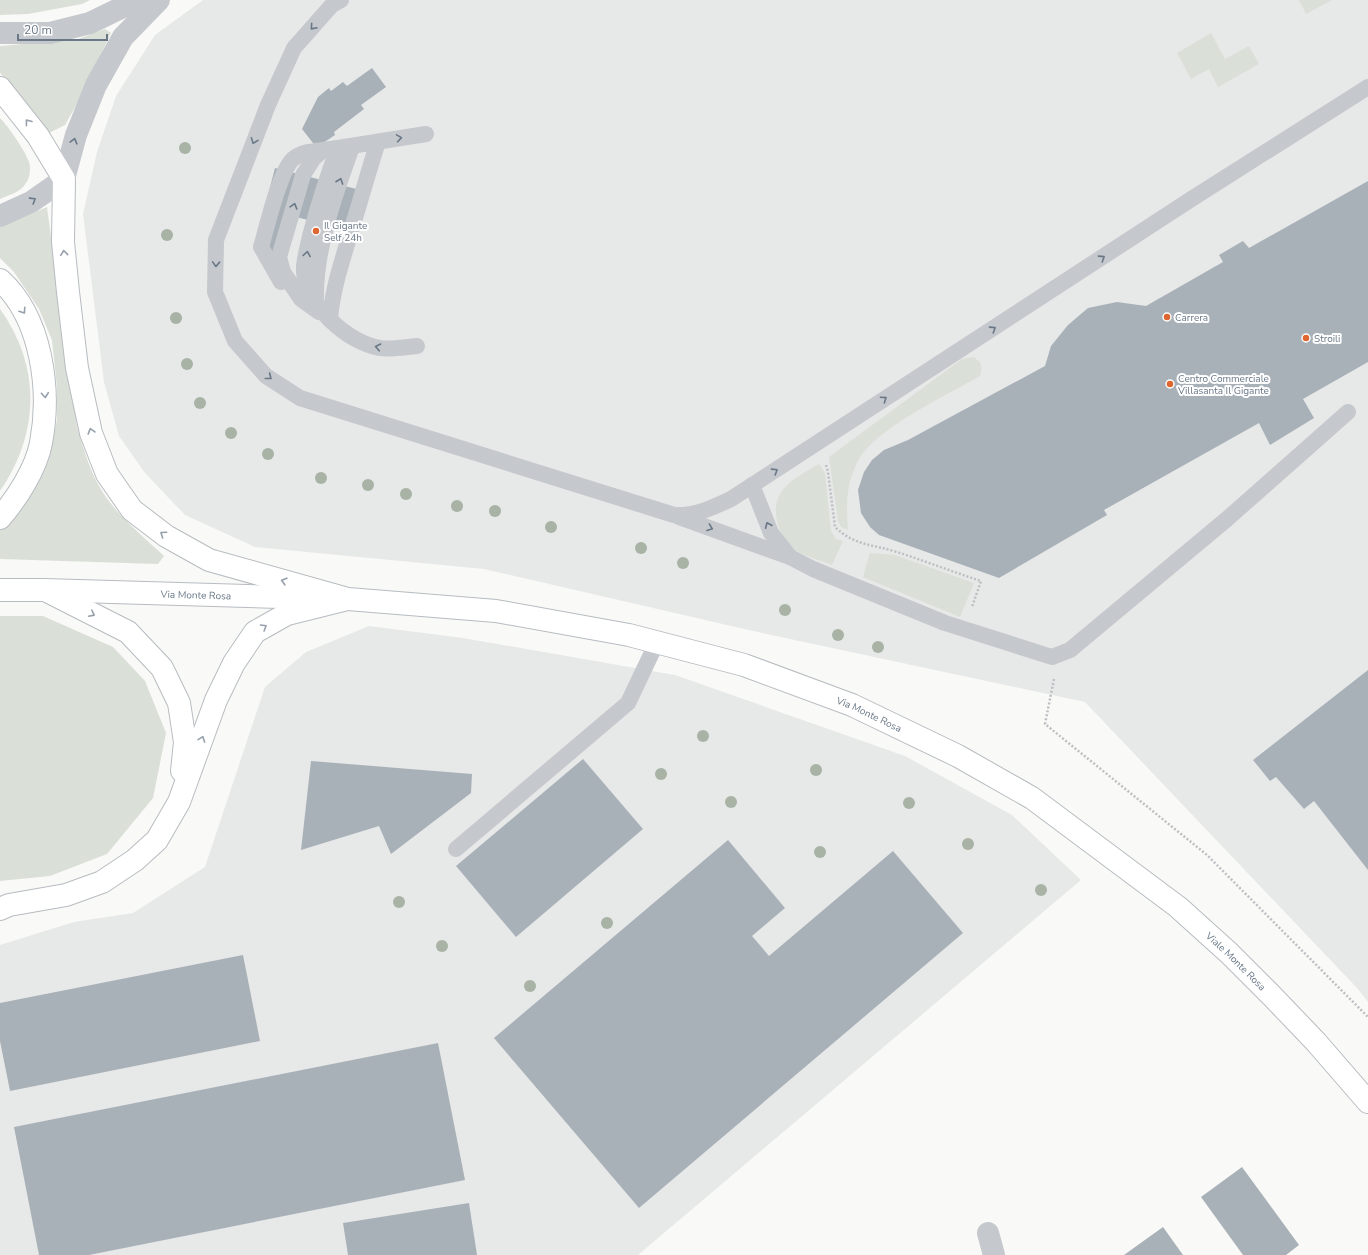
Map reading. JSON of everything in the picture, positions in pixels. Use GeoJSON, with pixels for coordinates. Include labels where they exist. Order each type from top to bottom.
{"type":"FeatureCollection","features":[{"type":"Feature","properties":{"kind":"main road"},"geometry":{"type":"LineString","coordinates":[[0,88],[38,136],[64,179],[63,242],[77,368],[91,433],[111,480],[132,510],[166,536],[209,560],[348,599]]}},
{"type":"Feature","properties":{"kind":"main road"},"geometry":{"type":"LineString","coordinates":[[0,280],[6,285],[28,318],[41,356],[45,401],[40,444],[27,479],[12,504],[0,518]]}},
{"type":"Feature","properties":{"kind":"main road","name":"Via Monte Rosa"},"geometry":{"type":"LineString","coordinates":[[0,590],[348,599],[496,611],[629,635],[744,665],[852,705],[965,759],[1032,798],[1087,839]]}},
{"type":"Feature","properties":{"kind":"main road"},"geometry":{"type":"LineString","coordinates":[[44,590],[128,632],[162,668],[179,703],[185,742],[179,802]]}},
{"type":"Feature","properties":{"kind":"main road"},"geometry":{"type":"LineString","coordinates":[[3,907],[66,895],[102,882],[134,860],[157,840],[179,802],[216,700],[234,663],[255,632],[286,614],[348,599]]}},
{"type":"Feature","properties":{"kind":"main road","name":"Viale Monte Rosa"},"geometry":{"type":"LineString","coordinates":[[1087,839],[1178,908],[1229,953],[1316,1042],[1368,1102]]}},
{"type":"Feature","properties":{"kind":"street"},"geometry":{"type":"LineString","coordinates":[[0,34],[50,33],[90,23],[137,0]]}},
{"type":"Feature","properties":{"kind":"street"},"geometry":{"type":"LineString","coordinates":[[0,216],[31,202],[64,179],[76,135],[96,85],[123,37],[159,0]]}},
{"type":"Feature","properties":{"kind":"street"},"geometry":{"type":"LineString","coordinates":[[988,1233],[994,1255]]}},
{"type":"Feature","properties":{"kind":"lane"},"geometry":{"type":"LineString","coordinates":[[341,0],[332,5],[294,48],[268,105],[216,240],[215,292],[235,341],[266,376],[300,398],[674,515],[790,557],[814,569],[945,623],[1052,657],[1070,650],[1228,519],[1348,412]]}},
{"type":"Feature","properties":{"kind":"lane"},"geometry":{"type":"LineString","coordinates":[[674,515],[685,516],[706,510],[730,499],[1193,198],[1368,87]]}},
{"type":"Feature","properties":{"kind":"lane"},"geometry":{"type":"LineString","coordinates":[[330,320],[316,300],[283,272],[279,257],[303,175],[314,158],[351,146],[426,134]]}},
{"type":"Feature","properties":{"kind":"lane"},"geometry":{"type":"LineString","coordinates":[[316,300],[328,274],[351,146]]}},
{"type":"Feature","properties":{"kind":"lane"},"geometry":{"type":"LineString","coordinates":[[351,146],[326,181],[307,250],[304,272],[309,289],[330,320],[356,341],[381,349],[416,346]]}},
{"type":"Feature","properties":{"kind":"lane"},"geometry":{"type":"LineString","coordinates":[[752,485],[771,533],[790,557]]}},
{"type":"Feature","properties":{"kind":"lane"},"geometry":{"type":"LineString","coordinates":[[456,849],[628,703],[657,642]]}},
{"type":"Feature","properties":{"kind":"path"},"geometry":{"type":"LineString","coordinates":[[813,446],[825,462],[828,472],[835,527],[845,536],[860,543],[895,551],[981,582],[963,629]]}},
{"type":"Feature","properties":{"kind":"path"},"geometry":{"type":"LineString","coordinates":[[1052,657],[1054,680],[1045,724],[1055,734],[1208,855],[1368,1017]]}},
{"type":"Feature","properties":{"kind":"shaded area"},"geometry":{"type":"Polygon","coordinates":[[[0,0],[90,0],[82,4],[28,14],[0,15],[0,0]]]}},
{"type":"Feature","properties":{"kind":"shaded area"},"geometry":{"type":"Polygon","coordinates":[[[203,0],[1368,0],[1368,1002],[1357,988],[1085,702],[753,631],[484,569],[255,547],[185,515],[145,473],[119,436],[104,382],[83,214],[97,152],[116,96],[155,35],[203,0]]]}},
{"type":"Feature","properties":{"kind":"shaded area"},"geometry":{"type":"Polygon","coordinates":[[[1299,0],[1332,0],[1306,14],[1299,0]]]}},
{"type":"Feature","properties":{"kind":"shaded area"},"geometry":{"type":"Polygon","coordinates":[[[105,29],[111,33],[78,102],[65,125],[49,133],[24,99],[0,73],[0,46],[78,39],[105,29]]]}},
{"type":"Feature","properties":{"kind":"shaded area"},"geometry":{"type":"Polygon","coordinates":[[[1211,33],[1225,59],[1249,46],[1259,64],[1218,87],[1209,69],[1191,79],[1177,53],[1211,33]]]}},
{"type":"Feature","properties":{"kind":"shaded area"},"geometry":{"type":"Polygon","coordinates":[[[0,118],[24,152],[30,164],[30,170],[27,181],[21,189],[0,199],[0,118]]]}},
{"type":"Feature","properties":{"kind":"shaded area"},"geometry":{"type":"Polygon","coordinates":[[[47,207],[77,427],[94,477],[104,495],[119,514],[164,556],[158,564],[0,559],[0,529],[29,496],[48,461],[57,420],[57,387],[52,340],[39,309],[14,272],[0,258],[0,224],[19,219],[47,207]]]}},
{"type":"Feature","properties":{"kind":"shaded area"},"geometry":{"type":"Polygon","coordinates":[[[0,309],[13,331],[23,353],[29,376],[30,400],[28,423],[23,446],[13,469],[0,491],[0,309]]]}},
{"type":"Feature","properties":{"kind":"shaded area"},"geometry":{"type":"Polygon","coordinates":[[[973,357],[981,365],[980,376],[895,425],[866,449],[854,469],[849,486],[847,503],[848,530],[841,527],[838,521],[829,457],[962,359],[973,357]]]}},
{"type":"Feature","properties":{"kind":"shaded area"},"geometry":{"type":"Polygon","coordinates":[[[819,464],[825,473],[831,531],[836,539],[843,541],[832,565],[804,555],[789,545],[784,539],[776,516],[777,501],[783,489],[798,477],[819,464]]]}},
{"type":"Feature","properties":{"kind":"shaded area"},"geometry":{"type":"Polygon","coordinates":[[[870,553],[895,555],[974,583],[960,617],[863,577],[870,553]]]}},
{"type":"Feature","properties":{"kind":"shaded area"},"geometry":{"type":"Polygon","coordinates":[[[0,616],[43,616],[113,647],[145,681],[166,733],[153,798],[107,854],[50,876],[0,881],[0,616]]]}},
{"type":"Feature","properties":{"kind":"shaded area"},"geometry":{"type":"Polygon","coordinates":[[[369,626],[463,638],[675,675],[905,756],[1012,815],[1081,880],[638,1255],[0,1255],[0,945],[74,922],[133,913],[205,867],[265,687],[306,652],[369,626]]]}},
{"type":"Feature","properties":{"kind":"building"},"geometry":{"type":"Polygon","coordinates":[[[372,68],[386,87],[361,105],[364,109],[334,132],[335,135],[320,145],[313,143],[302,129],[318,97],[329,88],[331,91],[343,82],[347,86],[372,68]]]}},
{"type":"Feature","properties":{"kind":"building"},"geometry":{"type":"Polygon","coordinates":[[[275,168],[368,192],[351,231],[296,217],[285,259],[255,246],[275,168]]]}},
{"type":"Feature","properties":{"kind":"building","name":"Centro Commerciale Villasanta Il Gigante"},"geometry":{"type":"Polygon","coordinates":[[[1368,181],[1368,362],[1303,399],[1314,418],[1270,445],[1259,423],[1104,510],[1107,515],[999,578],[879,535],[870,527],[861,513],[858,490],[864,472],[872,460],[884,450],[908,440],[1045,366],[1051,346],[1068,325],[1088,308],[1117,302],[1146,306],[1223,262],[1219,255],[1243,241],[1249,248],[1368,181]]]}},
{"type":"Feature","properties":{"kind":"building"},"geometry":{"type":"Polygon","coordinates":[[[1368,670],[1368,870],[1314,801],[1304,809],[1276,777],[1270,781],[1253,760],[1368,670]]]}},
{"type":"Feature","properties":{"kind":"building"},"geometry":{"type":"Polygon","coordinates":[[[583,759],[643,829],[516,937],[456,866],[583,759]]]}},
{"type":"Feature","properties":{"kind":"building"},"geometry":{"type":"Polygon","coordinates":[[[311,761],[472,774],[471,793],[391,854],[379,826],[301,850],[311,761]]]}},
{"type":"Feature","properties":{"kind":"building"},"geometry":{"type":"Polygon","coordinates":[[[728,840],[785,908],[752,936],[769,956],[893,851],[963,933],[639,1208],[494,1038],[728,840]]]}},
{"type":"Feature","properties":{"kind":"building"},"geometry":{"type":"Polygon","coordinates":[[[243,955],[260,1041],[10,1091],[0,1041],[0,1003],[243,955]]]}},
{"type":"Feature","properties":{"kind":"building"},"geometry":{"type":"Polygon","coordinates":[[[438,1043],[465,1180],[89,1255],[39,1255],[14,1127],[438,1043]]]}},
{"type":"Feature","properties":{"kind":"building"},"geometry":{"type":"Polygon","coordinates":[[[1242,1167],[1299,1245],[1286,1255],[1243,1255],[1201,1197],[1242,1167]]]}},
{"type":"Feature","properties":{"kind":"building"},"geometry":{"type":"Polygon","coordinates":[[[469,1203],[477,1255],[348,1255],[343,1223],[469,1203]]]}},
{"type":"Feature","properties":{"kind":"building"},"geometry":{"type":"Polygon","coordinates":[[[1163,1227],[1183,1255],[1124,1255],[1163,1227]]]}},
{"type":"Feature","properties":{"kind":"place","name":"Il Gigante Self 24h"},"geometry":{"type":"Point","coordinates":[316,231]}},
{"type":"Feature","properties":{"kind":"place","name":"Carrera"},"geometry":{"type":"Point","coordinates":[1167,317]}},
{"type":"Feature","properties":{"kind":"place","name":"Stroili"},"geometry":{"type":"Point","coordinates":[1306,338]}},
{"type":"Feature","properties":{"kind":"place","name":"Centro Commerciale Villasanta Il Gigante"},"geometry":{"type":"Point","coordinates":[1170,384]}}]}
